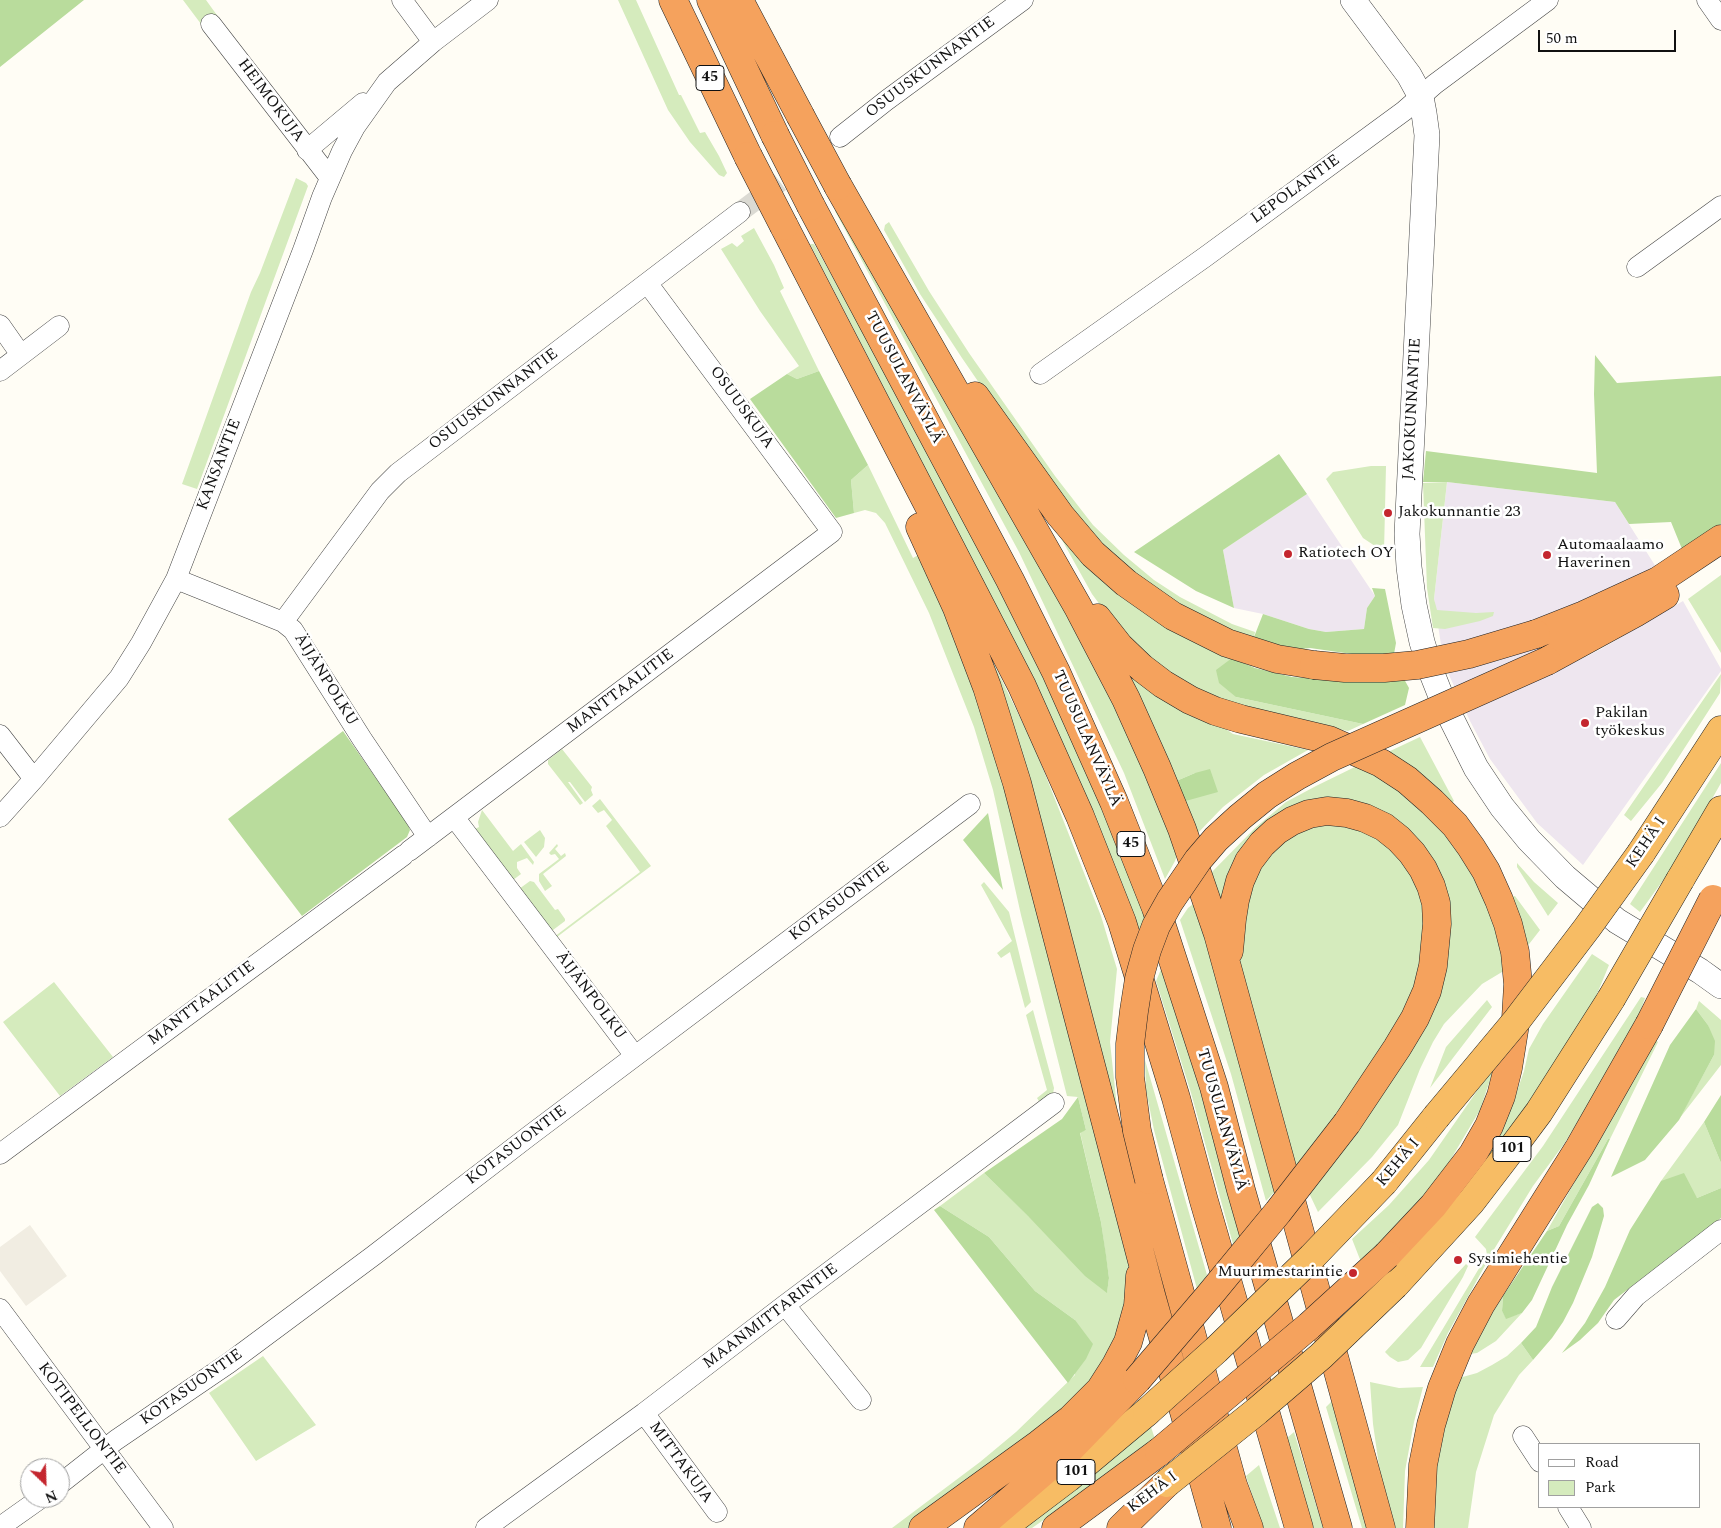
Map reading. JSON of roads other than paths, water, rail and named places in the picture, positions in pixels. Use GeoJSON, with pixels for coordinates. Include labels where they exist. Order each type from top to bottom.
{"type":"FeatureCollection","features":[{"type":"Feature","properties":{"kind":"highway","name":"45"},"geometry":{"type":"LineString","coordinates":[[673,0],[748,156],[1022,686],[1080,816],[1122,922],[1176,1098],[1299,1528]]}},
{"type":"Feature","properties":{"kind":"highway","name":"TUUSULANVÄYLÄ"},"geometry":{"type":"LineString","coordinates":[[711,0],[811,206],[1010,580],[1056,672],[1114,802],[1156,908],[1214,1087],[1249,1218],[1338,1528]]}},
{"type":"Feature","properties":{"kind":"highway"},"geometry":{"type":"LineString","coordinates":[[739,0],[884,269],[1078,607],[1117,682],[1157,768],[1203,887],[1236,997],[1381,1528]]}},
{"type":"Feature","properties":{"kind":"highway"},"geometry":{"type":"LineString","coordinates":[[884,269],[1039,488],[1077,536],[1110,569],[1142,595],[1173,616],[1201,631],[1252,652],[1278,659],[1345,668],[1384,668],[1417,665],[1469,654],[1536,634],[1618,600],[1658,581],[1721,539]]}},
{"type":"Feature","properties":{"kind":"highway"},"geometry":{"type":"LineString","coordinates":[[845,346],[899,483],[957,608],[987,687],[1017,783],[1121,1182],[1217,1528]]}},
{"type":"Feature","properties":{"kind":"highway"},"geometry":{"type":"LineString","coordinates":[[1026,518],[1119,646],[1163,684],[1190,700],[1214,711],[1329,740],[1381,763],[1407,780],[1432,802],[1454,825],[1471,847],[1486,872],[1508,924],[1515,952],[1518,984],[1516,1018],[1508,1068],[1501,1096],[1473,1154],[1433,1206],[1387,1255],[1309,1326],[1159,1452],[1056,1528]]}},
{"type":"Feature","properties":{"kind":"highway"},"geometry":{"type":"LineString","coordinates":[[1249,1528],[1233,1485],[1148,1180],[1137,1131],[1130,1078],[1130,1044],[1139,979],[1156,926],[1170,901],[1198,860],[1216,840],[1240,816],[1297,776],[1332,757],[1547,661],[1635,614],[1721,555]]}},
{"type":"Feature","properties":{"kind":"highway","name":"KEHÄ I"},"geometry":{"type":"LineString","coordinates":[[1002,1528],[1068,1478],[1147,1412],[1216,1350],[1312,1257],[1384,1182],[1522,1012],[1587,928],[1641,853],[1721,730]]}},
{"type":"Feature","properties":{"kind":"highway","name":"KEHÄ I"},"geometry":{"type":"LineString","coordinates":[[1106,1528],[1167,1483],[1257,1411],[1321,1356],[1396,1285],[1471,1202],[1539,1112],[1611,999],[1721,810]]}},
{"type":"Feature","properties":{"kind":"highway"},"geometry":{"type":"LineString","coordinates":[[978,1528],[1070,1450],[1137,1380],[1278,1212],[1347,1123],[1375,1082],[1415,1018],[1427,991],[1433,966],[1437,937],[1436,903],[1423,869],[1412,853],[1384,827],[1366,818],[1347,812],[1327,811],[1309,814],[1292,821],[1276,831],[1262,844],[1249,861],[1240,881],[1235,900],[1229,944],[1236,997]]}},
{"type":"Feature","properties":{"kind":"highway"},"geometry":{"type":"LineString","coordinates":[[1420,1528],[1423,1466],[1431,1424],[1442,1388],[1460,1344],[1481,1304],[1579,1148],[1649,1025],[1717,892]]}},
{"type":"Feature","properties":{"kind":"highway"},"geometry":{"type":"LineString","coordinates":[[923,1528],[1006,1469],[1071,1419],[1100,1390],[1116,1364],[1128,1342],[1134,1325],[1141,1280],[1121,1182]]}},
{"type":"Feature","properties":{"kind":"highway"},"geometry":{"type":"LineString","coordinates":[[1120,1528],[1167,1483]]}},
{"type":"Feature","properties":{"kind":"street"},"geometry":{"type":"LineString","coordinates":[[402,0],[433,42]]}},
{"type":"Feature","properties":{"kind":"street","name":"KANSANTIE"},"geometry":{"type":"LineString","coordinates":[[307,150],[433,42],[488,0]]}},
{"type":"Feature","properties":{"kind":"street","name":"OSUUSKUNNANTIE"},"geometry":{"type":"LineString","coordinates":[[840,137],[1023,0]]}},
{"type":"Feature","properties":{"kind":"street","name":"JAKOKUNNANTIE"},"geometry":{"type":"LineString","coordinates":[[1353,0],[1409,74],[1421,97],[1426,135],[1407,534],[1408,567],[1422,642],[1444,704],[1476,768],[1502,807],[1529,840],[1565,878],[1618,921],[1721,986]]}},
{"type":"Feature","properties":{"kind":"street","name":"LEPOLANTIE"},"geometry":{"type":"LineString","coordinates":[[1040,374],[1205,257],[1404,111],[1435,84],[1548,0]]}},
{"type":"Feature","properties":{"kind":"street"},"geometry":{"type":"LineString","coordinates":[[1707,0],[1721,20]]}},
{"type":"Feature","properties":{"kind":"street","name":"HEIMOKUJA"},"geometry":{"type":"LineString","coordinates":[[211,24],[330,178]]}},
{"type":"Feature","properties":{"kind":"street","name":"KANSANTIE"},"geometry":{"type":"LineString","coordinates":[[0,817],[119,678],[142,644],[176,580],[330,178],[355,126],[387,82]]}},
{"type":"Feature","properties":{"kind":"street"},"geometry":{"type":"LineString","coordinates":[[1637,267],[1721,206]]}},
{"type":"Feature","properties":{"kind":"street","name":"OSUUSKUNNANTIE"},"geometry":{"type":"LineString","coordinates":[[283,622],[386,483],[740,212]]}},
{"type":"Feature","properties":{"kind":"street","name":"OSUUSKUJA"},"geometry":{"type":"LineString","coordinates":[[648,284],[832,532]]}},
{"type":"Feature","properties":{"kind":"street"},"geometry":{"type":"LineString","coordinates":[[0,326],[21,355]]}},
{"type":"Feature","properties":{"kind":"street"},"geometry":{"type":"LineString","coordinates":[[0,371],[59,326]]}},
{"type":"Feature","properties":{"kind":"street","name":"MANTTAALITIE"},"geometry":{"type":"LineString","coordinates":[[0,1154],[428,837],[832,532]]}},
{"type":"Feature","properties":{"kind":"street","name":"ÄIJÄNPOLKU"},"geometry":{"type":"LineString","coordinates":[[176,580],[283,622],[293,630],[362,739],[428,837]]}},
{"type":"Feature","properties":{"kind":"street"},"geometry":{"type":"LineString","coordinates":[[0,735],[34,779]]}},
{"type":"Feature","properties":{"kind":"street","name":"KOTASUONTIE"},"geometry":{"type":"LineString","coordinates":[[70,1476],[105,1449],[236,1358],[373,1256],[970,804]]}},
{"type":"Feature","properties":{"kind":"street","name":"ÄIJÄNPOLKU"},"geometry":{"type":"LineString","coordinates":[[454,817],[635,1056]]}},
{"type":"Feature","properties":{"kind":"street","name":"MAANMITTARINTIE"},"geometry":{"type":"LineString","coordinates":[[486,1528],[644,1413],[1054,1103]]}},
{"type":"Feature","properties":{"kind":"street"},"geometry":{"type":"LineString","coordinates":[[1616,1319],[1636,1296],[1721,1230]]}},
{"type":"Feature","properties":{"kind":"street"},"geometry":{"type":"LineString","coordinates":[[785,1305],[860,1400]]}},
{"type":"Feature","properties":{"kind":"street","name":"KOTIPELLONTIE"},"geometry":{"type":"LineString","coordinates":[[0,1309],[163,1528]]}},
{"type":"Feature","properties":{"kind":"street","name":"MITTAKUJA"},"geometry":{"type":"LineString","coordinates":[[644,1413],[717,1512]]}},
{"type":"Feature","properties":{"kind":"street"},"geometry":{"type":"LineString","coordinates":[[1523,1436],[1538,1459]]}},
{"type":"Feature","properties":{"kind":"street"},"geometry":{"type":"LineString","coordinates":[[0,1527],[27,1508]]}},
{"type":"Feature","properties":{"kind":"street"},"geometry":{"type":"LineString","coordinates":[[1569,1508],[1581,1528]]}},
{"type":"Feature","properties":{"kind":"tunnel"},"geometry":{"type":"LineString","coordinates":[[740,212],[840,137]]}},
{"type":"Feature","properties":{"kind":"place","name":"Jakokunnantie 23"},"geometry":{"type":"Point","coordinates":[1388,513]}},
{"type":"Feature","properties":{"kind":"place","name":"Ratiotech OY"},"geometry":{"type":"Point","coordinates":[1288,554]}},
{"type":"Feature","properties":{"kind":"place","name":"Automaalaamo Haverinen"},"geometry":{"type":"Point","coordinates":[1547,555]}},
{"type":"Feature","properties":{"kind":"place","name":"Pakilan työkeskus"},"geometry":{"type":"Point","coordinates":[1585,723]}},
{"type":"Feature","properties":{"kind":"place","name":"Sysimiehentie"},"geometry":{"type":"Point","coordinates":[1458,1260]}},
{"type":"Feature","properties":{"kind":"place","name":"Muurimestarintie"},"geometry":{"type":"Point","coordinates":[1353,1273]}}]}
